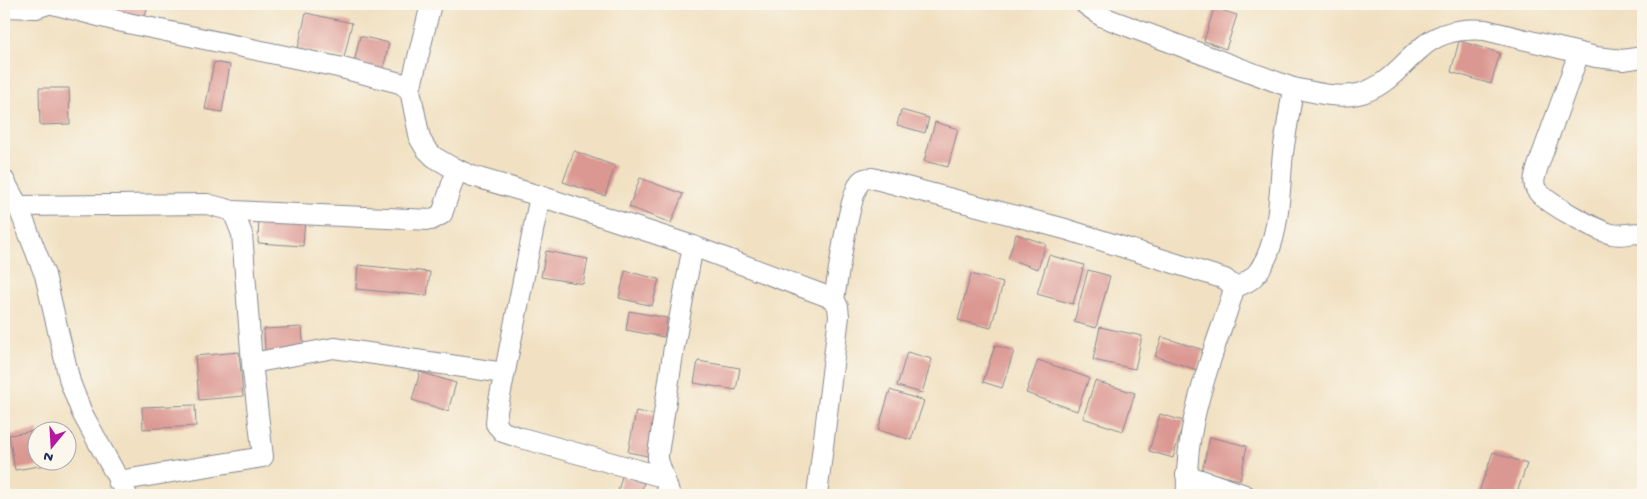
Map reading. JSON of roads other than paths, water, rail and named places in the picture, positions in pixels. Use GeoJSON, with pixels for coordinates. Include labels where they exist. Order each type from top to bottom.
{"type":"FeatureCollection","features":[{"type":"Feature","properties":{"kind":"street"},"geometry":{"type":"LineString","coordinates":[[4,7],[36,8],[48,4]]}},
{"type":"Feature","properties":{"kind":"street"},"geometry":{"type":"LineString","coordinates":[[53,4],[118,21],[357,72],[400,83],[410,90]]}},
{"type":"Feature","properties":{"kind":"street"},"geometry":{"type":"LineString","coordinates":[[431,4],[410,90],[420,139],[434,157],[472,176],[540,196],[692,246],[834,299]]}},
{"type":"Feature","properties":{"kind":"street"},"geometry":{"type":"LineString","coordinates":[[1084,4],[1103,16],[1293,88],[1324,94],[1347,96],[1370,90],[1388,80],[1422,47],[1452,31],[1468,29],[1485,30],[1614,60],[1643,57]]}},
{"type":"Feature","properties":{"kind":"street"},"geometry":{"type":"LineString","coordinates":[[1578,53],[1538,166],[1534,182],[1535,188],[1545,200],[1605,232],[1619,235],[1633,232],[1643,234]]}},
{"type":"Feature","properties":{"kind":"street"},"geometry":{"type":"LineString","coordinates":[[1233,288],[1249,282],[1259,271],[1266,259],[1272,241],[1277,220],[1293,88]]}},
{"type":"Feature","properties":{"kind":"street"},"geometry":{"type":"LineString","coordinates":[[18,206],[206,204],[233,211],[431,220],[442,214],[457,169]]}},
{"type":"Feature","properties":{"kind":"street"},"geometry":{"type":"LineString","coordinates":[[817,495],[839,316],[838,307],[834,299],[850,213],[858,186],[861,180],[866,178],[1065,229],[1215,275],[1231,283],[1233,288],[1229,306],[1198,398],[1188,445],[1187,495]]}},
{"type":"Feature","properties":{"kind":"street"},"geometry":{"type":"LineString","coordinates":[[4,180],[18,206],[45,275],[70,382],[82,413],[122,488],[263,457],[252,363],[242,234],[233,211]]}},
{"type":"Feature","properties":{"kind":"street"},"geometry":{"type":"LineString","coordinates":[[540,196],[495,420],[498,427],[504,432],[518,437],[667,486]]}},
{"type":"Feature","properties":{"kind":"street"},"geometry":{"type":"LineString","coordinates":[[667,486],[658,460],[658,454],[692,246]]}},
{"type":"Feature","properties":{"kind":"street"},"geometry":{"type":"LineString","coordinates":[[252,363],[334,348],[504,373]]}},
{"type":"Feature","properties":{"kind":"street"},"geometry":{"type":"LineString","coordinates":[[1186,475],[1245,495]]}}]}
